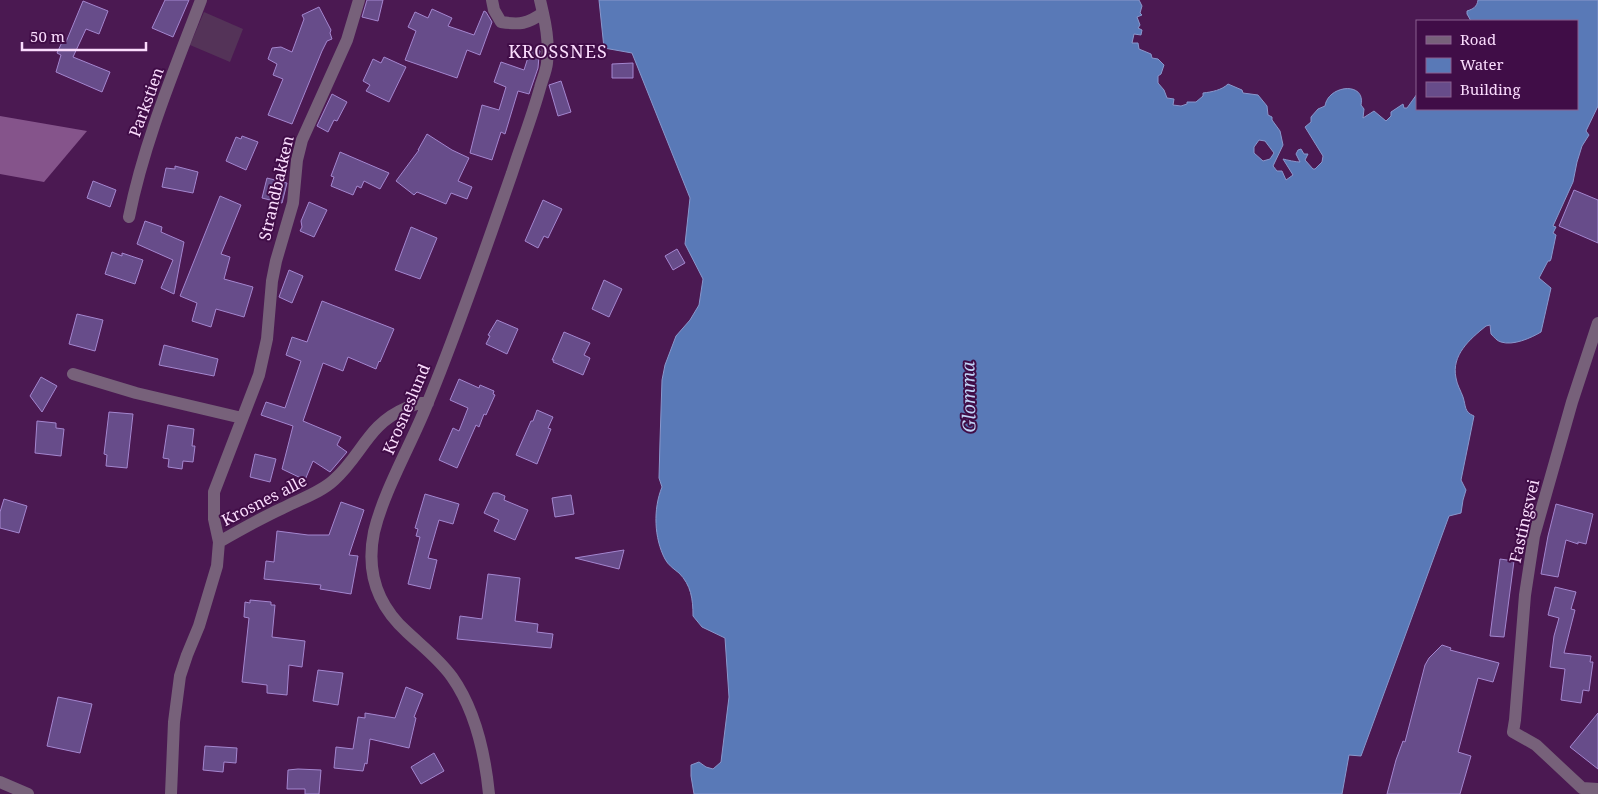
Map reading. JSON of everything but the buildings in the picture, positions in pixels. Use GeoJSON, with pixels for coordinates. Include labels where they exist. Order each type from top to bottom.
{"type":"FeatureCollection","features":[{"type":"Feature","properties":{"kind":"street","name":"Parkstien"},"geometry":{"type":"LineString","coordinates":[[128,216],[151,136],[201,0]]}},
{"type":"Feature","properties":{"kind":"street","name":"Strandbakken"},"geometry":{"type":"LineString","coordinates":[[219,542],[214,519],[214,492],[253,394],[264,356],[274,267],[292,202],[297,160],[302,140],[347,40],[359,0]]}},
{"type":"Feature","properties":{"kind":"street"},"geometry":{"type":"LineString","coordinates":[[492,0],[494,10],[501,22],[516,24],[530,22],[541,6]]}},
{"type":"Feature","properties":{"kind":"street","name":"Krosneslund"},"geometry":{"type":"LineString","coordinates":[[488,794],[482,745],[462,694],[435,656],[393,618],[380,598],[372,573],[372,550],[379,514],[428,403],[483,259],[537,100],[547,65],[548,44],[547,28],[541,6]]}},
{"type":"Feature","properties":{"kind":"street","name":"Fastingsvei"},"geometry":{"type":"LineString","coordinates":[[1581,791],[1536,745],[1513,732],[1525,595],[1534,536],[1567,420],[1598,322]]}},
{"type":"Feature","properties":{"kind":"street"},"geometry":{"type":"LineString","coordinates":[[72,374],[136,393],[242,418]]}},
{"type":"Feature","properties":{"kind":"street","name":"Krosnes alle"},"geometry":{"type":"LineString","coordinates":[[170,794],[174,722],[180,676],[212,586],[217,566],[219,542],[324,488],[342,472],[372,431],[381,423],[419,402],[428,403]]}},
{"type":"Feature","properties":{"kind":"street"},"geometry":{"type":"LineString","coordinates":[[0,782],[28,794]]}},
{"type":"Feature","properties":{"kind":"street"},"geometry":{"type":"LineString","coordinates":[[1581,791],[1598,789]]}},
{"type":"Feature","properties":{"kind":"shaded area"},"geometry":{"type":"Polygon","coordinates":[[[204,12],[243,29],[230,62],[190,45],[204,12]]]}},
{"type":"Feature","properties":{"kind":"shaded area"},"geometry":{"type":"Polygon","coordinates":[[[0,116],[87,131],[44,182],[0,174],[0,116]]]}},
{"type":"Feature","properties":{"kind":"water","name":"Glomma"},"geometry":{"type":"Polygon","coordinates":[[[599,0],[1139,0],[1142,6],[1140,13],[1142,15],[1137,17],[1140,25],[1138,28],[1142,30],[1141,35],[1134,34],[1132,43],[1138,43],[1139,49],[1151,54],[1152,58],[1158,59],[1164,65],[1161,74],[1158,76],[1158,83],[1164,90],[1167,98],[1174,99],[1173,105],[1181,106],[1187,104],[1187,102],[1196,102],[1203,96],[1203,93],[1223,88],[1228,84],[1242,90],[1243,93],[1258,95],[1267,106],[1268,115],[1272,117],[1280,131],[1283,145],[1273,166],[1277,171],[1282,171],[1286,180],[1293,175],[1283,159],[1300,162],[1296,154],[1298,150],[1301,149],[1304,154],[1308,154],[1305,160],[1313,169],[1322,162],[1323,156],[1305,127],[1311,122],[1311,117],[1318,109],[1325,106],[1328,99],[1339,90],[1353,89],[1358,92],[1364,109],[1363,118],[1374,111],[1386,121],[1391,116],[1391,112],[1403,104],[1404,108],[1407,108],[1416,95],[1416,110],[1578,110],[1578,20],[1470,20],[1467,11],[1477,4],[1478,0],[1598,0],[1598,106],[1586,131],[1589,135],[1582,146],[1573,182],[1553,226],[1556,227],[1553,233],[1556,235],[1551,259],[1539,278],[1551,288],[1541,332],[1522,341],[1506,343],[1497,340],[1491,334],[1490,325],[1486,326],[1468,342],[1459,355],[1455,370],[1457,381],[1467,411],[1474,416],[1461,480],[1466,490],[1461,513],[1449,516],[1361,756],[1349,755],[1342,794],[694,794],[691,765],[699,762],[713,769],[721,762],[729,697],[725,638],[702,627],[693,616],[689,587],[679,573],[669,565],[661,551],[657,533],[656,514],[662,487],[659,478],[662,380],[665,365],[676,336],[690,320],[699,305],[703,279],[685,244],[690,198],[632,53],[604,48],[599,0]],[[1259,140],[1254,147],[1254,153],[1263,161],[1270,159],[1274,153],[1265,141],[1259,140]]]}},
{"type":"Feature","properties":{"kind":"district","name":"KROSSNES"},"geometry":{"type":"Point","coordinates":[558,52]}}]}
